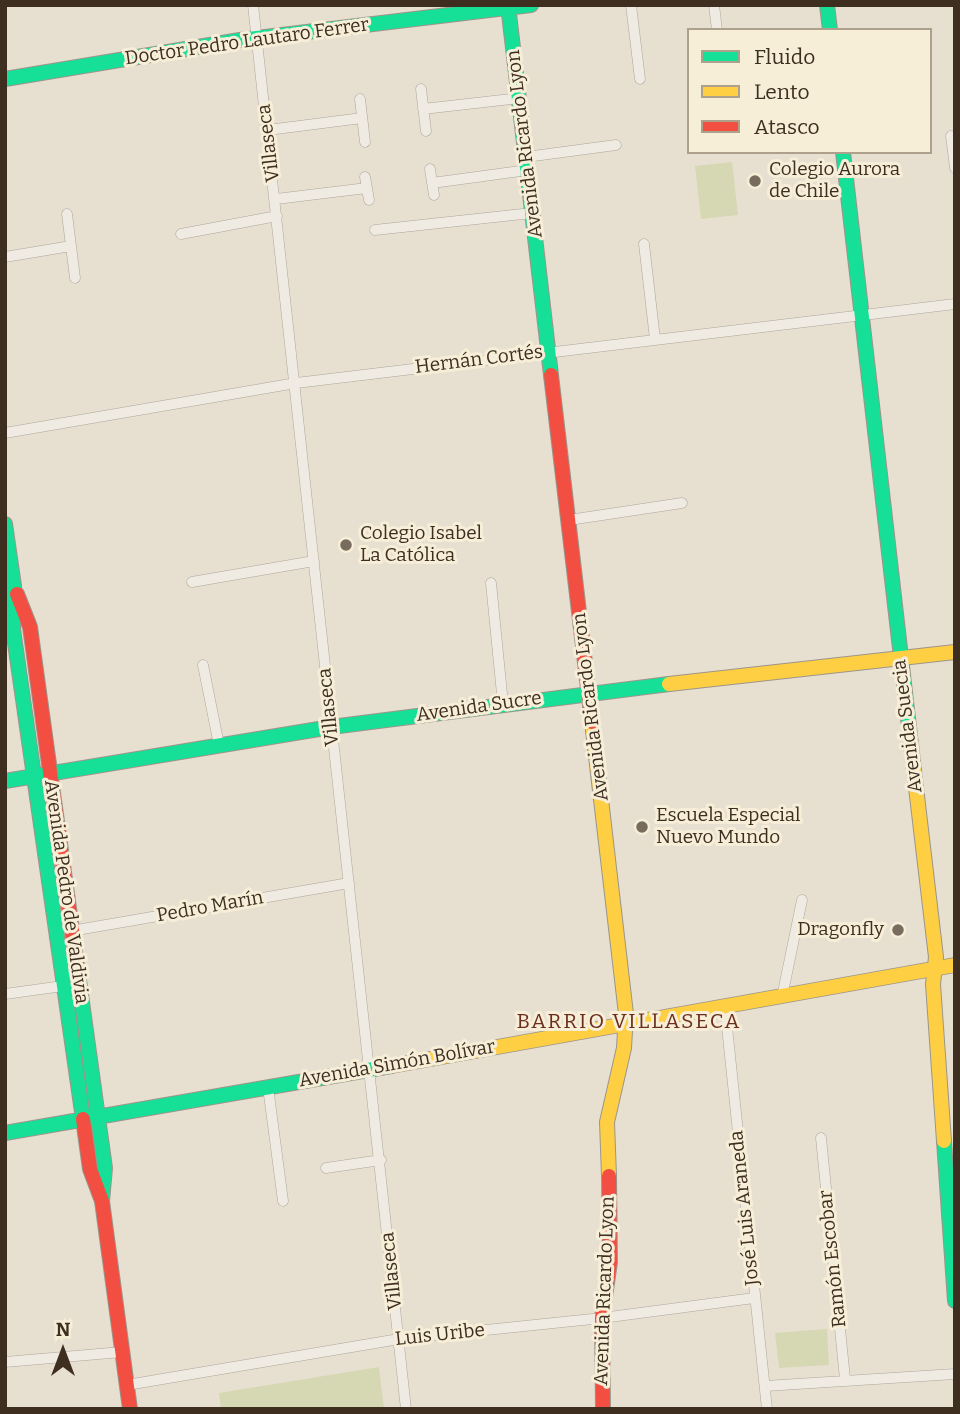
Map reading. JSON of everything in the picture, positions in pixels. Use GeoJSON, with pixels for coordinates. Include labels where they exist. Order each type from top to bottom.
{"type":"FeatureCollection","features":[{"type":"Feature","properties":{"kind":"street","name":"Villaseca"},"geometry":{"type":"LineString","coordinates":[[253,5],[381,1160],[406,1409]]}},
{"type":"Feature","properties":{"kind":"street","name":"Doctor Pedro Lautaro Ferrer"},"geometry":{"type":"LineString","coordinates":[[5,79],[257,38],[531,5]]}},
{"type":"Feature","properties":{"kind":"street"},"geometry":{"type":"LineString","coordinates":[[631,5],[640,79]]}},
{"type":"Feature","properties":{"kind":"street"},"geometry":{"type":"LineString","coordinates":[[714,5],[717,28]]}},
{"type":"Feature","properties":{"kind":"street"},"geometry":{"type":"LineString","coordinates":[[827,5],[830,28]]}},
{"type":"Feature","properties":{"kind":"street","name":"Avenida Ricardo Lyon"},"geometry":{"type":"LineString","coordinates":[[509,7],[532,213],[551,351],[626,1024],[624,1048],[607,1122],[610,1262],[602,1318],[603,1409]]}},
{"type":"Feature","properties":{"kind":"street"},"geometry":{"type":"LineString","coordinates":[[421,89],[426,131]]}},
{"type":"Feature","properties":{"kind":"street"},"geometry":{"type":"LineString","coordinates":[[423,109],[520,98]]}},
{"type":"Feature","properties":{"kind":"street"},"geometry":{"type":"LineString","coordinates":[[360,99],[365,142]]}},
{"type":"Feature","properties":{"kind":"street"},"geometry":{"type":"LineString","coordinates":[[268,130],[362,118]]}},
{"type":"Feature","properties":{"kind":"street"},"geometry":{"type":"LineString","coordinates":[[951,136],[955,168]]}},
{"type":"Feature","properties":{"kind":"street"},"geometry":{"type":"LineString","coordinates":[[432,183],[616,145]]}},
{"type":"Feature","properties":{"kind":"street","name":"Avenida Suecia"},"geometry":{"type":"LineString","coordinates":[[843,154],[936,957],[934,969],[955,1301]]}},
{"type":"Feature","properties":{"kind":"street"},"geometry":{"type":"LineString","coordinates":[[430,169],[434,195]]}},
{"type":"Feature","properties":{"kind":"street"},"geometry":{"type":"LineString","coordinates":[[365,177],[369,200]]}},
{"type":"Feature","properties":{"kind":"street"},"geometry":{"type":"LineString","coordinates":[[276,199],[367,188]]}},
{"type":"Feature","properties":{"kind":"street"},"geometry":{"type":"LineString","coordinates":[[375,230],[532,213]]}},
{"type":"Feature","properties":{"kind":"street"},"geometry":{"type":"LineString","coordinates":[[66,215],[75,278]]}},
{"type":"Feature","properties":{"kind":"street"},"geometry":{"type":"LineString","coordinates":[[181,234],[277,215]]}},
{"type":"Feature","properties":{"kind":"street"},"geometry":{"type":"LineString","coordinates":[[644,244],[654,340]]}},
{"type":"Feature","properties":{"kind":"street"},"geometry":{"type":"LineString","coordinates":[[5,257],[71,246]]}},
{"type":"Feature","properties":{"kind":"street","name":"Hernán Cortés"},"geometry":{"type":"LineString","coordinates":[[5,433],[296,383],[955,304]]}},
{"type":"Feature","properties":{"kind":"street"},"geometry":{"type":"LineString","coordinates":[[569,520],[682,503]]}},
{"type":"Feature","properties":{"kind":"street","name":"Avenida Pedro de Valdivia"},"geometry":{"type":"LineString","coordinates":[[5,524],[14,586],[30,627],[99,1119],[106,1177],[103,1200],[131,1409]]}},
{"type":"Feature","properties":{"kind":"street"},"geometry":{"type":"LineString","coordinates":[[192,582],[314,561]]}},
{"type":"Feature","properties":{"kind":"street"},"geometry":{"type":"LineString","coordinates":[[491,583],[503,704]]}},
{"type":"Feature","properties":{"kind":"street","name":"Avenida Pedro de Valdivia"},"geometry":{"type":"LineString","coordinates":[[14,586],[9,629],[92,1176],[103,1200]]}},
{"type":"Feature","properties":{"kind":"street"},"geometry":{"type":"LineString","coordinates":[[9,629],[30,627]]}},
{"type":"Feature","properties":{"kind":"street","name":"Avenida Sucre"},"geometry":{"type":"LineString","coordinates":[[5,781],[331,727],[589,693],[955,652]]}},
{"type":"Feature","properties":{"kind":"street"},"geometry":{"type":"LineString","coordinates":[[203,665],[219,746]]}},
{"type":"Feature","properties":{"kind":"street","name":"Pedro Marín"},"geometry":{"type":"LineString","coordinates":[[71,932],[349,883]]}},
{"type":"Feature","properties":{"kind":"street"},"geometry":{"type":"LineString","coordinates":[[782,997],[802,900]]}},
{"type":"Feature","properties":{"kind":"street","name":"Avenida Simón Bolívar"},"geometry":{"type":"LineString","coordinates":[[5,1133],[99,1119],[370,1068],[955,965]]}},
{"type":"Feature","properties":{"kind":"street"},"geometry":{"type":"LineString","coordinates":[[5,994],[63,986]]}},
{"type":"Feature","properties":{"kind":"street","name":"José Luis Araneda"},"geometry":{"type":"LineString","coordinates":[[725,1007],[767,1409]]}},
{"type":"Feature","properties":{"kind":"street"},"geometry":{"type":"LineString","coordinates":[[268,1087],[283,1201]]}},
{"type":"Feature","properties":{"kind":"street","name":"Ramón Escobar"},"geometry":{"type":"LineString","coordinates":[[821,1138],[845,1380]]}},
{"type":"Feature","properties":{"kind":"street"},"geometry":{"type":"LineString","coordinates":[[326,1168],[381,1160]]}},
{"type":"Feature","properties":{"kind":"street","name":"Luis Uribe"},"geometry":{"type":"LineString","coordinates":[[127,1385],[399,1339],[602,1318],[754,1298]]}},
{"type":"Feature","properties":{"kind":"street"},"geometry":{"type":"LineString","coordinates":[[5,1362],[122,1352]]}},
{"type":"Feature","properties":{"kind":"street"},"geometry":{"type":"LineString","coordinates":[[765,1386],[955,1374]]}},
{"type":"Feature","properties":{"kind":"green space"},"geometry":{"type":"Polygon","coordinates":[[[732,162],[738,215],[701,219],[695,166],[732,162]]]}},
{"type":"Feature","properties":{"kind":"green space"},"geometry":{"type":"Polygon","coordinates":[[[827,1329],[829,1365],[779,1368],[775,1333],[827,1329]]]}},
{"type":"Feature","properties":{"kind":"green space"},"geometry":{"type":"Polygon","coordinates":[[[379,1367],[384,1409],[221,1409],[219,1393],[379,1367]]]}},
{"type":"Feature","properties":{"kind":"traffic: fast"},"geometry":{"type":"LineString","coordinates":[[508,5],[551,375]]}},
{"type":"Feature","properties":{"kind":"traffic: fast"},"geometry":{"type":"LineString","coordinates":[[5,79],[240,40],[531,5]]}},
{"type":"Feature","properties":{"kind":"traffic: fast"},"geometry":{"type":"LineString","coordinates":[[827,5],[830,28]]}},
{"type":"Feature","properties":{"kind":"traffic: fast"},"geometry":{"type":"LineString","coordinates":[[843,154],[913,762]]}},
{"type":"Feature","properties":{"kind":"traffic: fast"},"geometry":{"type":"LineString","coordinates":[[5,524],[14,586],[13,629],[83,1119]]}},
{"type":"Feature","properties":{"kind":"traffic: fast"},"geometry":{"type":"LineString","coordinates":[[5,781],[331,727],[669,684]]}},
{"type":"Feature","properties":{"kind":"traffic: fast"},"geometry":{"type":"LineString","coordinates":[[78,973],[105,1168],[102,1201]]}},
{"type":"Feature","properties":{"kind":"traffic: fast"},"geometry":{"type":"LineString","coordinates":[[5,1133],[391,1066]]}},
{"type":"Feature","properties":{"kind":"traffic: fast"},"geometry":{"type":"LineString","coordinates":[[944,1141],[955,1301]]}},
{"type":"Feature","properties":{"kind":"traffic: slow"},"geometry":{"type":"LineString","coordinates":[[669,684],[955,652]]}},
{"type":"Feature","properties":{"kind":"traffic: slow"},"geometry":{"type":"LineString","coordinates":[[592,722],[626,1014],[624,1048],[607,1122],[609,1176]]}},
{"type":"Feature","properties":{"kind":"traffic: slow"},"geometry":{"type":"LineString","coordinates":[[913,762],[936,957],[933,984],[944,1141]]}},
{"type":"Feature","properties":{"kind":"traffic: slow"},"geometry":{"type":"LineString","coordinates":[[391,1066],[955,965]]}},
{"type":"Feature","properties":{"kind":"traffic: jam"},"geometry":{"type":"LineString","coordinates":[[551,375],[592,722]]}},
{"type":"Feature","properties":{"kind":"traffic: jam"},"geometry":{"type":"LineString","coordinates":[[17,594],[30,627],[78,973]]}},
{"type":"Feature","properties":{"kind":"traffic: jam"},"geometry":{"type":"LineString","coordinates":[[83,1119],[90,1169],[102,1201],[130,1409]]}},
{"type":"Feature","properties":{"kind":"traffic: jam"},"geometry":{"type":"LineString","coordinates":[[603,1409],[602,1318],[610,1262],[609,1176]]}},
{"type":"Feature","properties":{"kind":"place","name":"Colegio Aurora de Chile"},"geometry":{"type":"Point","coordinates":[755,181]}},
{"type":"Feature","properties":{"kind":"place","name":"Colegio Isabel La Católica"},"geometry":{"type":"Point","coordinates":[346,545]}},
{"type":"Feature","properties":{"kind":"place","name":"Escuela Especial Nuevo Mundo"},"geometry":{"type":"Point","coordinates":[642,827]}},
{"type":"Feature","properties":{"kind":"place","name":"Dragonfly"},"geometry":{"type":"Point","coordinates":[898,930]}},
{"type":"Feature","properties":{"kind":"district","name":"BARRIO VILLASECA"},"geometry":{"type":"Point","coordinates":[629,1022]}}]}
